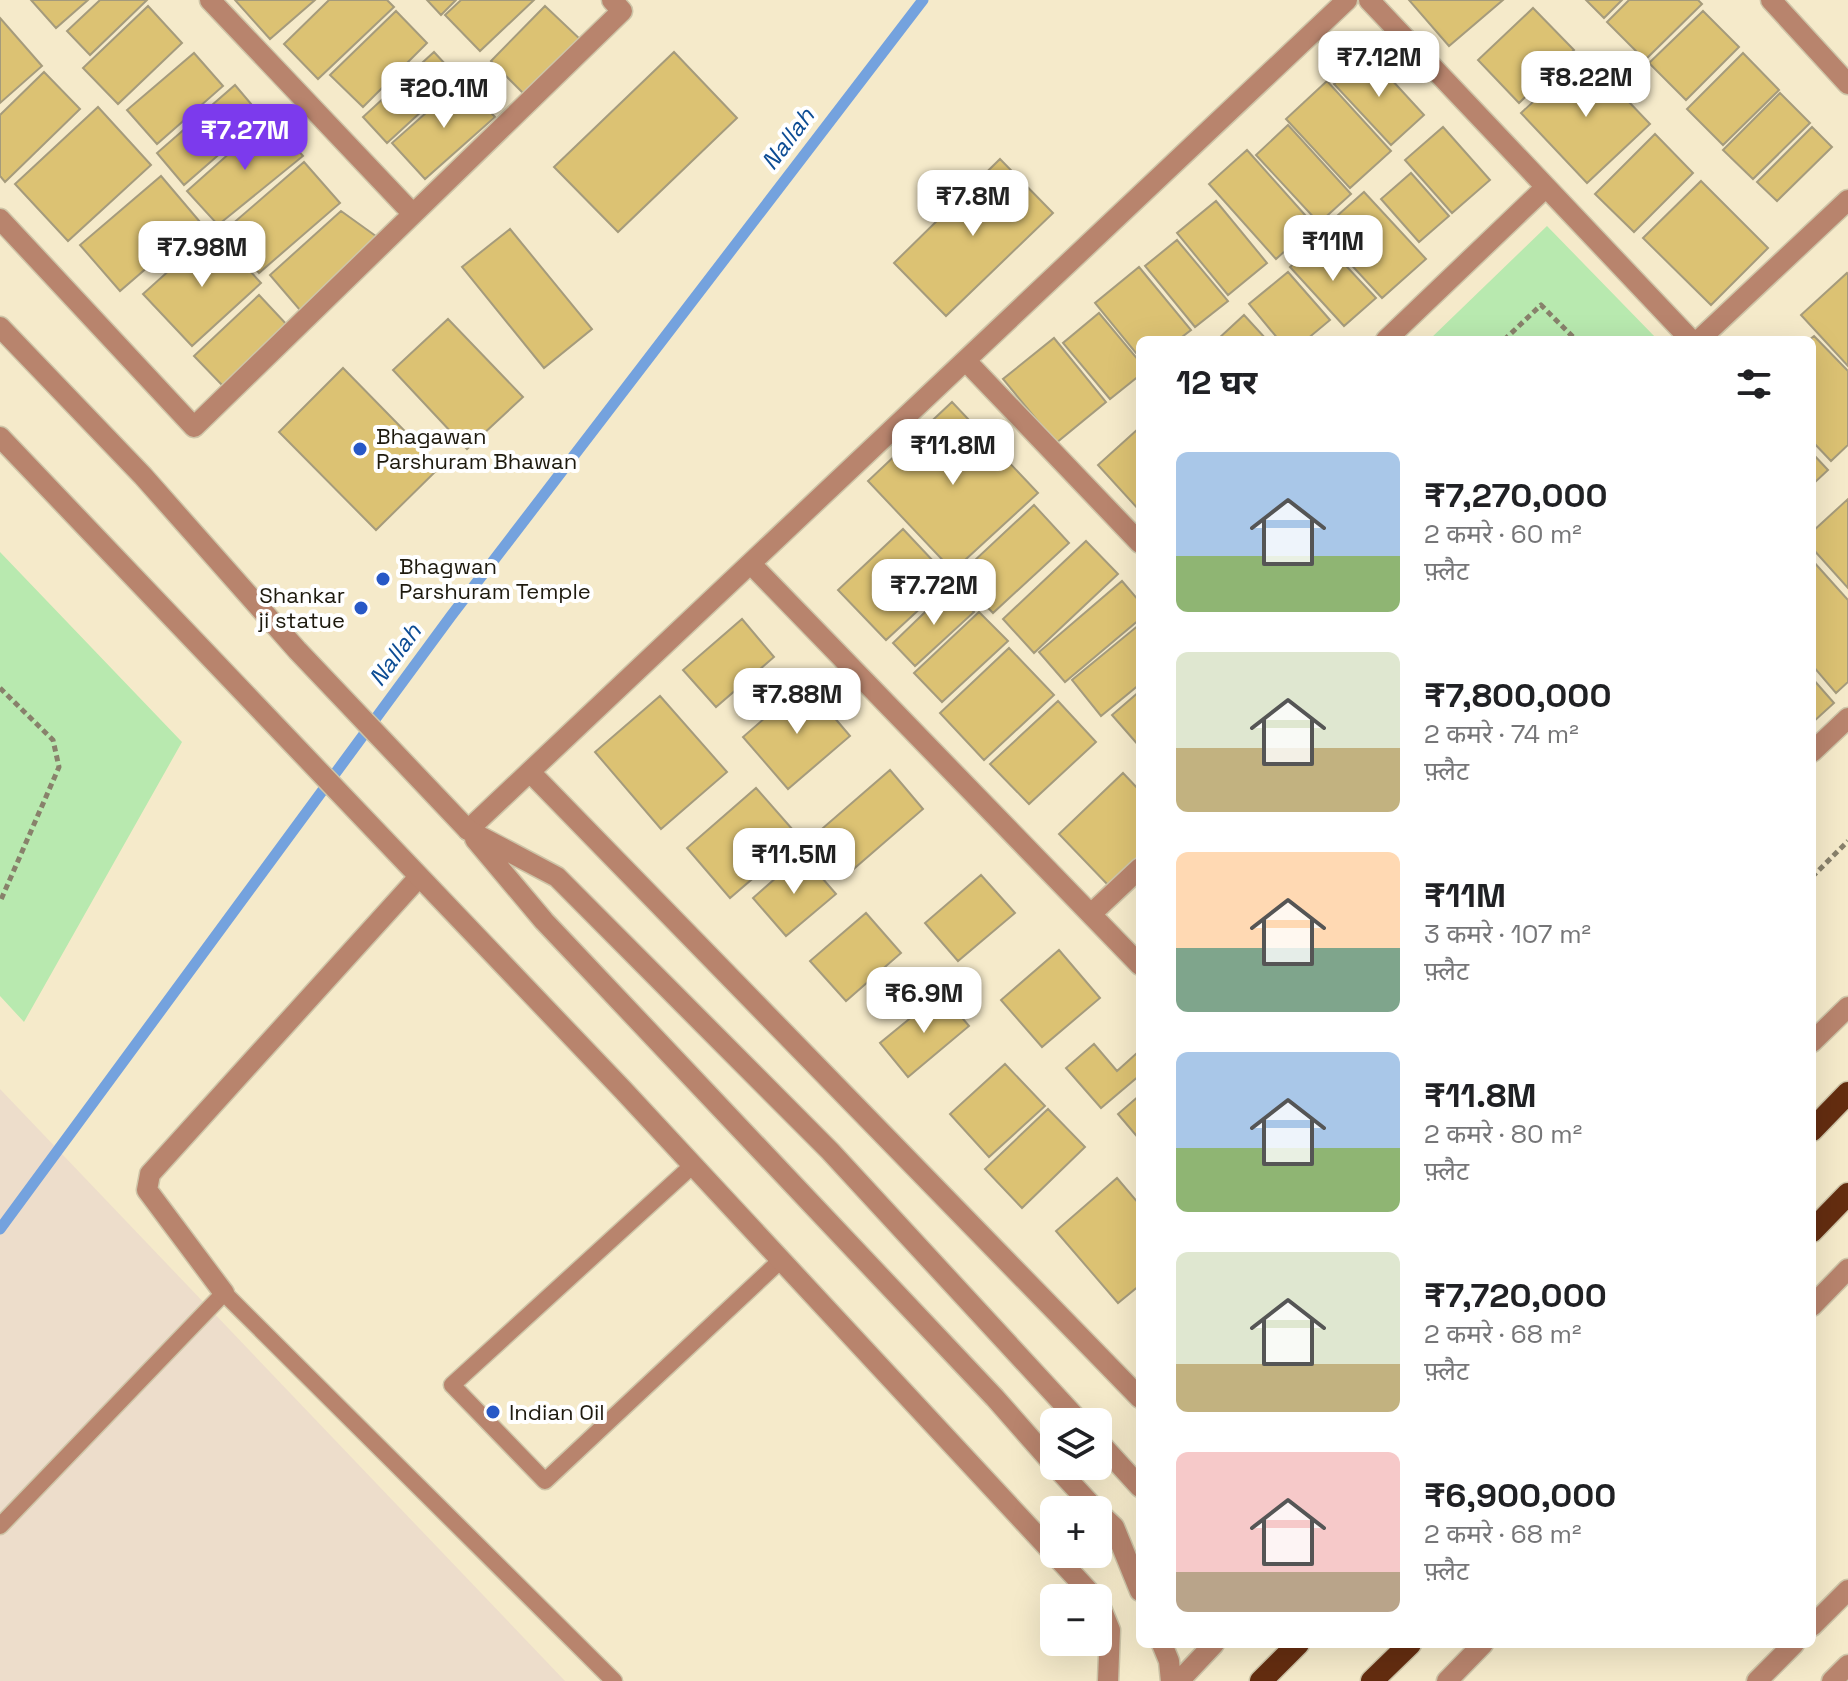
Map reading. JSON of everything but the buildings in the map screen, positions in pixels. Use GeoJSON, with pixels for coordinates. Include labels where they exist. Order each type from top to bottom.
{"type":"FeatureCollection","features":[{"type":"Feature","properties":{"kind":"highway"},"geometry":{"type":"LineString","coordinates":[[1816,1126],[1848,1093]]}},
{"type":"Feature","properties":{"kind":"highway"},"geometry":{"type":"LineString","coordinates":[[1816,1227],[1848,1194]]}},
{"type":"Feature","properties":{"kind":"highway"},"geometry":{"type":"LineString","coordinates":[[1261,1681],[1294,1648]]}},
{"type":"Feature","properties":{"kind":"highway"},"geometry":{"type":"LineString","coordinates":[[1372,1681],[1406,1648]]}},
{"type":"Feature","properties":{"kind":"street"},"geometry":{"type":"LineString","coordinates":[[210,0],[413,214]]}},
{"type":"Feature","properties":{"kind":"street"},"geometry":{"type":"LineString","coordinates":[[0,219],[194,427],[622,11],[612,0]]}},
{"type":"Feature","properties":{"kind":"street"},"geometry":{"type":"LineString","coordinates":[[468,830],[1347,0]]}},
{"type":"Feature","properties":{"kind":"street"},"geometry":{"type":"LineString","coordinates":[[1369,0],[1687,336]]}},
{"type":"Feature","properties":{"kind":"street"},"geometry":{"type":"LineString","coordinates":[[1771,0],[1848,84]]}},
{"type":"Feature","properties":{"kind":"street"},"geometry":{"type":"LineString","coordinates":[[1390,336],[1546,187]]}},
{"type":"Feature","properties":{"kind":"street"},"geometry":{"type":"LineString","coordinates":[[1703,336],[1848,200]]}},
{"type":"Feature","properties":{"kind":"street"},"geometry":{"type":"LineString","coordinates":[[0,327],[143,476],[297,650],[468,830],[544,921],[1040,1448]]}},
{"type":"Feature","properties":{"kind":"street"},"geometry":{"type":"LineString","coordinates":[[966,361],[1136,539]]}},
{"type":"Feature","properties":{"kind":"street"},"geometry":{"type":"LineString","coordinates":[[0,437],[693,1165],[1040,1539]]}},
{"type":"Feature","properties":{"kind":"street"},"geometry":{"type":"LineString","coordinates":[[751,564],[1136,961]]}},
{"type":"Feature","properties":{"kind":"street"},"geometry":{"type":"LineString","coordinates":[[1816,748],[1848,718]]}},
{"type":"Feature","properties":{"kind":"street"},"geometry":{"type":"LineString","coordinates":[[530,772],[1136,1394]]}},
{"type":"Feature","properties":{"kind":"street"},"geometry":{"type":"LineString","coordinates":[[468,830],[557,877],[830,1151],[1067,1408]]}},
{"type":"Feature","properties":{"kind":"street"},"geometry":{"type":"LineString","coordinates":[[1091,914],[1136,872]]}},
{"type":"Feature","properties":{"kind":"street"},"geometry":{"type":"LineString","coordinates":[[224,1293],[147,1190],[150,1174],[419,877]]}},
{"type":"Feature","properties":{"kind":"street"},"geometry":{"type":"LineString","coordinates":[[1816,1038],[1848,1007]]}},
{"type":"Feature","properties":{"kind":"street"},"geometry":{"type":"LineString","coordinates":[[1816,1302],[1848,1269]]}},
{"type":"Feature","properties":{"kind":"street"},"geometry":{"type":"LineString","coordinates":[[1112,1456],[1136,1483]]}},
{"type":"Feature","properties":{"kind":"street"},"geometry":{"type":"LineString","coordinates":[[1069,1480],[1083,1496]]}},
{"type":"Feature","properties":{"kind":"street"},"geometry":{"type":"LineString","coordinates":[[1112,1525],[1136,1581]]}},
{"type":"Feature","properties":{"kind":"street"},"geometry":{"type":"LineString","coordinates":[[1067,1568],[1081,1584]]}},
{"type":"Feature","properties":{"kind":"street"},"geometry":{"type":"LineString","coordinates":[[1816,1622],[1848,1590]]}},
{"type":"Feature","properties":{"kind":"street"},"geometry":{"type":"LineString","coordinates":[[1164,1648],[1171,1681]]}},
{"type":"Feature","properties":{"kind":"street"},"geometry":{"type":"LineString","coordinates":[[1179,1681],[1210,1648]]}},
{"type":"Feature","properties":{"kind":"street"},"geometry":{"type":"LineString","coordinates":[[1447,1681],[1479,1648]]}},
{"type":"Feature","properties":{"kind":"street"},"geometry":{"type":"LineString","coordinates":[[1757,1681],[1790,1648]]}},
{"type":"Feature","properties":{"kind":"street"},"geometry":{"type":"LineString","coordinates":[[1108,1681],[1109,1656]]}},
{"type":"Feature","properties":{"kind":"street"},"geometry":{"type":"LineString","coordinates":[[1832,1681],[1848,1665]]}},
{"type":"Feature","properties":{"kind":"lane"},"geometry":{"type":"LineString","coordinates":[[693,1165],[452,1385],[545,1481],[781,1260]]}},
{"type":"Feature","properties":{"kind":"lane"},"geometry":{"type":"LineString","coordinates":[[0,1526],[224,1293],[614,1681]]}},
{"type":"Feature","properties":{"kind":"path"},"geometry":{"type":"LineString","coordinates":[[1508,336],[1541,305],[1572,336]]}},
{"type":"Feature","properties":{"kind":"path"},"geometry":{"type":"LineString","coordinates":[[0,688],[53,740],[59,767],[0,902]]}},
{"type":"Feature","properties":{"kind":"path"},"geometry":{"type":"LineString","coordinates":[[1816,873],[1848,841]]}},
{"type":"Feature","properties":{"kind":"shaded area"},"geometry":{"type":"Polygon","coordinates":[[[0,1089],[565,1681],[0,1681],[0,1089]]]}},
{"type":"Feature","properties":{"kind":"green space"},"geometry":{"type":"Polygon","coordinates":[[[1547,226],[1654,336],[1433,336],[1547,226]]]}},
{"type":"Feature","properties":{"kind":"green space"},"geometry":{"type":"Polygon","coordinates":[[[0,552],[182,742],[24,1022],[0,996],[0,552]]]}},
{"type":"Feature","properties":{"kind":"waterway","name":"Nallah"},"geometry":{"type":"LineString","coordinates":[[0,1229],[451,616],[923,0]]}},
{"type":"Feature","properties":{"kind":"place","name":"Bhagawan Parshuram Bhawan"},"geometry":{"type":"Point","coordinates":[360,449]}},
{"type":"Feature","properties":{"kind":"place","name":"Bhagwan Parshuram Temple"},"geometry":{"type":"Point","coordinates":[383,579]}},
{"type":"Feature","properties":{"kind":"place","name":"Shankar ji statue"},"geometry":{"type":"Point","coordinates":[361,608]}},
{"type":"Feature","properties":{"kind":"place","name":"Indian Oil"},"geometry":{"type":"Point","coordinates":[493,1412]}}]}
